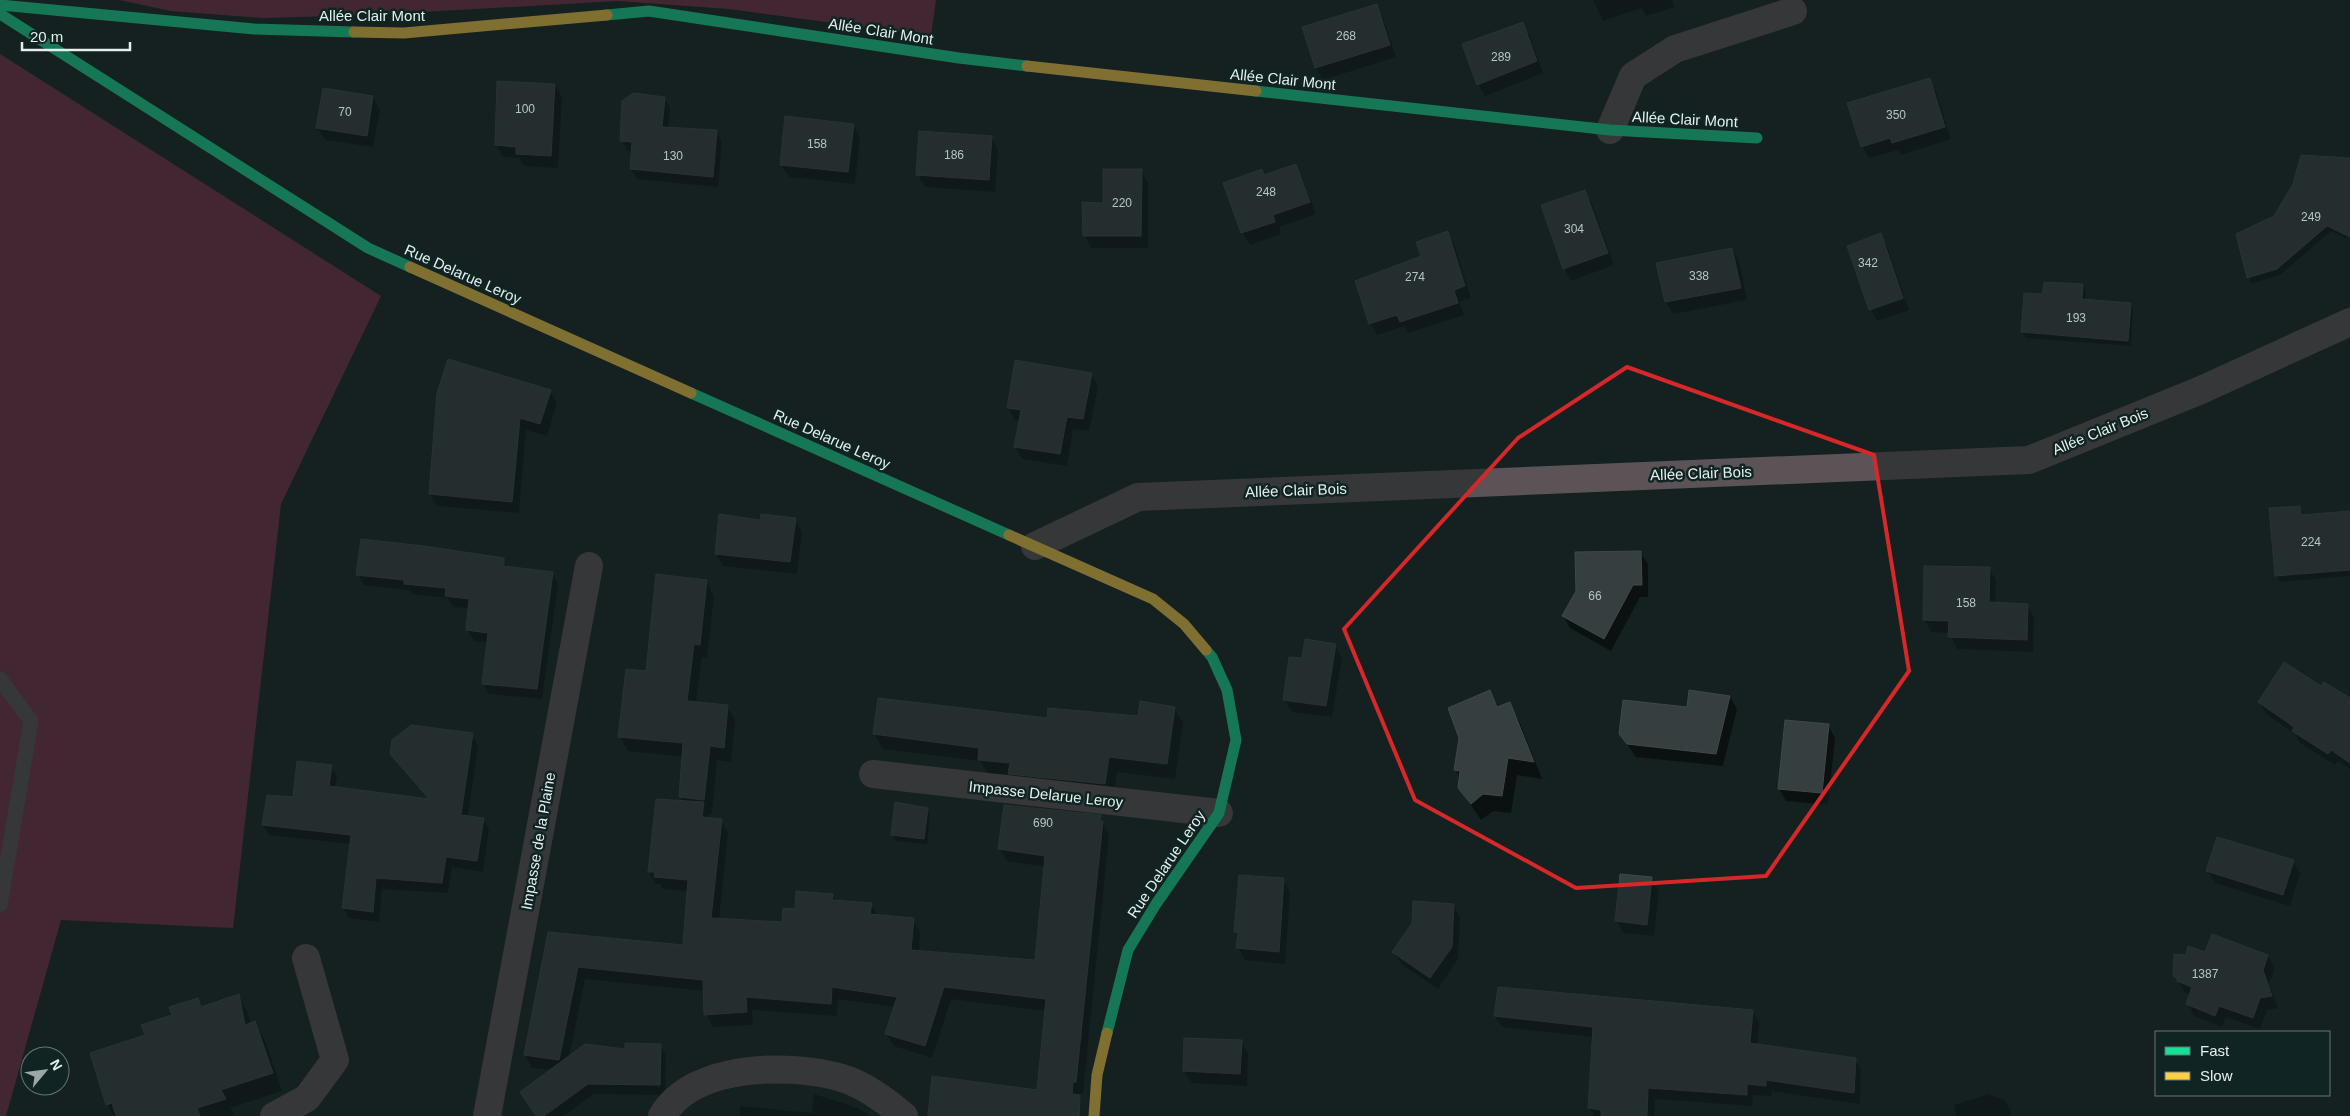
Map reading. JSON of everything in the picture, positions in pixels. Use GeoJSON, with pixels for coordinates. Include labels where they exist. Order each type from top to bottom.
{"type":"FeatureCollection","features":[{"type":"Feature","properties":{"kind":"street","name":"Allée Clair Mont"},"geometry":{"type":"LineString","coordinates":[[0,4],[254,28],[404,33],[649,11],[959,58],[1610,130],[1757,138]]}},
{"type":"Feature","properties":{"kind":"street"},"geometry":{"type":"LineString","coordinates":[[1610,130],[1633,76],[1675,49],[1794,11]]}},
{"type":"Feature","properties":{"kind":"street","name":"Rue Delarue Leroy"},"geometry":{"type":"LineString","coordinates":[[0,14],[368,248],[1153,599],[1184,624],[1212,657],[1227,690],[1236,740],[1219,813],[1156,904],[1128,950],[1097,1075],[1094,1116]]}},
{"type":"Feature","properties":{"kind":"street","name":"Allée Clair Bois"},"geometry":{"type":"LineString","coordinates":[[1035,546],[1138,497],[2029,460],[2201,390],[2350,322]]}},
{"type":"Feature","properties":{"kind":"street","name":"Impasse de la Plaine"},"geometry":{"type":"LineString","coordinates":[[488,1116],[589,566]]}},
{"type":"Feature","properties":{"kind":"street","name":"Impasse Delarue Leroy"},"geometry":{"type":"LineString","coordinates":[[873,774],[1219,813]]}},
{"type":"Feature","properties":{"kind":"street"},"geometry":{"type":"LineString","coordinates":[[274,1116],[307,1098],[335,1060],[306,958]]}},
{"type":"Feature","properties":{"kind":"street"},"geometry":{"type":"LineString","coordinates":[[662,1116],[666,1109],[689,1090],[711,1079],[742,1072],[778,1069],[809,1071],[844,1078],[868,1090],[904,1116]]}},
{"type":"Feature","properties":{"kind":"lane"},"geometry":{"type":"LineString","coordinates":[[0,679],[31,721],[0,905]]}},
{"type":"Feature","properties":{"kind":"highlighted area"},"geometry":{"type":"Polygon","coordinates":[[[1627,367],[1874,455],[1909,671],[1766,876],[1576,888],[1415,800],[1344,629],[1518,438],[1627,367]]]}},
{"type":"Feature","properties":{"kind":"shaded area"},"geometry":{"type":"Polygon","coordinates":[[[119,0],[936,0],[931,36],[729,9],[618,1],[368,15],[264,18],[171,11],[119,0]]]}},
{"type":"Feature","properties":{"kind":"shaded area"},"geometry":{"type":"Polygon","coordinates":[[[0,54],[381,296],[281,504],[233,928],[61,920],[26,1046],[20,1046],[20,1066],[6,1116],[0,1116],[0,54]]]}},
{"type":"Feature","properties":{"kind":"building"},"geometry":{"type":"Polygon","coordinates":[[[1377,4],[1390,45],[1315,68],[1302,27],[1377,4]]]}},
{"type":"Feature","properties":{"kind":"building"},"geometry":{"type":"Polygon","coordinates":[[[1523,22],[1537,61],[1477,85],[1462,44],[1523,22]]]}},
{"type":"Feature","properties":{"kind":"building"},"geometry":{"type":"Polygon","coordinates":[[[1930,78],[1945,127],[1892,143],[1890,138],[1861,147],[1847,103],[1930,78]]]}},
{"type":"Feature","properties":{"kind":"building"},"geometry":{"type":"Polygon","coordinates":[[[497,81],[555,84],[551,156],[516,154],[516,147],[495,145],[497,81]]]}},
{"type":"Feature","properties":{"kind":"building"},"geometry":{"type":"Polygon","coordinates":[[[323,88],[373,96],[367,136],[316,128],[323,88]]]}},
{"type":"Feature","properties":{"kind":"building"},"geometry":{"type":"Polygon","coordinates":[[[633,93],[665,97],[662,127],[717,130],[713,177],[630,169],[632,142],[620,141],[622,101],[633,93]]]}},
{"type":"Feature","properties":{"kind":"building"},"geometry":{"type":"Polygon","coordinates":[[[785,116],[854,124],[848,172],[780,165],[785,116]]]}},
{"type":"Feature","properties":{"kind":"building"},"geometry":{"type":"Polygon","coordinates":[[[919,131],[992,136],[989,180],[916,175],[919,131]]]}},
{"type":"Feature","properties":{"kind":"building"},"geometry":{"type":"Polygon","coordinates":[[[2301,155],[2350,158],[2350,237],[2327,226],[2277,269],[2247,278],[2236,234],[2274,216],[2293,184],[2301,155]]]}},
{"type":"Feature","properties":{"kind":"building"},"geometry":{"type":"Polygon","coordinates":[[[1296,164],[1310,202],[1273,215],[1275,222],[1241,233],[1223,183],[1262,169],[1264,175],[1296,164]]]}},
{"type":"Feature","properties":{"kind":"building"},"geometry":{"type":"Polygon","coordinates":[[[1103,169],[1142,169],[1141,236],[1083,236],[1082,202],[1103,203],[1103,169]]]}},
{"type":"Feature","properties":{"kind":"building"},"geometry":{"type":"Polygon","coordinates":[[[1585,190],[1608,253],[1563,269],[1541,205],[1585,190]]]}},
{"type":"Feature","properties":{"kind":"building"},"geometry":{"type":"Polygon","coordinates":[[[1448,231],[1465,286],[1454,290],[1458,303],[1400,322],[1397,315],[1369,324],[1355,281],[1421,256],[1416,242],[1448,231]]]}},
{"type":"Feature","properties":{"kind":"building"},"geometry":{"type":"Polygon","coordinates":[[[1881,233],[1903,298],[1869,310],[1847,246],[1881,233]]]}},
{"type":"Feature","properties":{"kind":"building"},"geometry":{"type":"Polygon","coordinates":[[[1732,248],[1741,288],[1665,302],[1656,263],[1732,248]]]}},
{"type":"Feature","properties":{"kind":"building"},"geometry":{"type":"Polygon","coordinates":[[[2044,282],[2083,284],[2082,299],[2131,303],[2128,341],[2021,332],[2024,293],[2042,294],[2044,282]]]}},
{"type":"Feature","properties":{"kind":"building"},"geometry":{"type":"Polygon","coordinates":[[[448,359],[551,390],[540,424],[520,418],[512,502],[429,494],[437,393],[448,359]]]}},
{"type":"Feature","properties":{"kind":"building"},"geometry":{"type":"Polygon","coordinates":[[[1015,360],[1092,373],[1083,419],[1067,417],[1060,454],[1014,447],[1021,410],[1007,408],[1015,360]]]}},
{"type":"Feature","properties":{"kind":"building"},"geometry":{"type":"Polygon","coordinates":[[[2300,506],[2301,515],[2350,511],[2350,570],[2275,576],[2269,508],[2300,506]]]}},
{"type":"Feature","properties":{"kind":"building"},"geometry":{"type":"Polygon","coordinates":[[[719,514],[760,520],[761,514],[796,518],[790,562],[715,554],[719,514]]]}},
{"type":"Feature","properties":{"kind":"building"},"geometry":{"type":"Polygon","coordinates":[[[361,539],[504,558],[504,566],[553,572],[537,689],[482,684],[488,633],[466,630],[469,599],[445,596],[446,588],[404,584],[404,580],[356,575],[361,539]]]}},
{"type":"Feature","properties":{"kind":"building"},"geometry":{"type":"Polygon","coordinates":[[[1641,551],[1642,585],[1633,585],[1604,639],[1562,616],[1576,591],[1575,552],[1641,551]]]}},
{"type":"Feature","properties":{"kind":"building"},"geometry":{"type":"Polygon","coordinates":[[[1924,566],[1990,567],[1989,602],[2028,604],[2027,640],[1948,637],[1949,621],[1923,620],[1924,566]]]}},
{"type":"Feature","properties":{"kind":"building"},"geometry":{"type":"Polygon","coordinates":[[[656,574],[707,580],[700,645],[694,644],[687,701],[728,705],[724,748],[710,746],[704,800],[679,797],[683,743],[618,737],[626,669],[646,671],[656,574]]]}},
{"type":"Feature","properties":{"kind":"building"},"geometry":{"type":"Polygon","coordinates":[[[1305,639],[1336,644],[1326,706],[1283,700],[1289,657],[1302,658],[1305,639]]]}},
{"type":"Feature","properties":{"kind":"building"},"geometry":{"type":"Polygon","coordinates":[[[2284,662],[2321,686],[2324,682],[2350,698],[2350,763],[2331,750],[2328,754],[2292,731],[2294,727],[2258,702],[2284,662]]]}},
{"type":"Feature","properties":{"kind":"building"},"geometry":{"type":"Polygon","coordinates":[[[1490,690],[1497,707],[1510,702],[1534,762],[1508,758],[1502,796],[1483,794],[1471,804],[1458,788],[1460,771],[1454,770],[1459,738],[1448,708],[1490,690]]]}},
{"type":"Feature","properties":{"kind":"building"},"geometry":{"type":"Polygon","coordinates":[[[1689,690],[1730,696],[1716,754],[1627,744],[1619,734],[1623,700],[1687,707],[1689,690]]]}},
{"type":"Feature","properties":{"kind":"building"},"geometry":{"type":"Polygon","coordinates":[[[878,698],[1047,718],[1048,708],[1138,716],[1140,701],[1175,707],[1167,764],[1109,757],[1105,784],[1008,774],[1010,763],[978,760],[979,748],[873,734],[878,698]]]}},
{"type":"Feature","properties":{"kind":"building"},"geometry":{"type":"Polygon","coordinates":[[[1785,720],[1829,724],[1822,793],[1778,789],[1785,720]]]}},
{"type":"Feature","properties":{"kind":"building"},"geometry":{"type":"Polygon","coordinates":[[[411,725],[473,733],[461,815],[484,818],[477,861],[446,857],[442,883],[376,878],[373,912],[342,908],[351,835],[262,825],[267,795],[293,797],[297,761],[332,765],[329,786],[429,799],[390,754],[392,740],[411,725]]]}},
{"type":"Feature","properties":{"kind":"building"},"geometry":{"type":"Polygon","coordinates":[[[656,799],[704,802],[702,817],[722,819],[711,918],[782,922],[783,908],[795,909],[796,891],[833,894],[832,900],[872,903],[870,914],[914,918],[911,950],[1035,960],[1045,856],[998,849],[1004,805],[1101,815],[1100,821],[1103,821],[1076,1082],[1073,1082],[1072,1094],[1080,1095],[1079,1116],[928,1116],[932,1076],[1037,1090],[1046,999],[944,987],[925,1046],[885,1034],[897,997],[832,987],[831,1004],[746,997],[747,1012],[704,1015],[703,980],[578,967],[559,1060],[524,1055],[548,932],[683,945],[688,880],[654,877],[655,872],[648,872],[656,799]]]}},
{"type":"Feature","properties":{"kind":"building"},"geometry":{"type":"Polygon","coordinates":[[[895,802],[928,808],[924,839],[891,835],[895,802]]]}},
{"type":"Feature","properties":{"kind":"building"},"geometry":{"type":"Polygon","coordinates":[[[2217,837],[2294,860],[2283,895],[2206,871],[2217,837]]]}},
{"type":"Feature","properties":{"kind":"building"},"geometry":{"type":"Polygon","coordinates":[[[1620,874],[1652,877],[1647,925],[1615,921],[1620,874]]]}},
{"type":"Feature","properties":{"kind":"building"},"geometry":{"type":"Polygon","coordinates":[[[1239,875],[1284,878],[1279,952],[1236,948],[1238,933],[1234,932],[1239,875]]]}},
{"type":"Feature","properties":{"kind":"building"},"geometry":{"type":"Polygon","coordinates":[[[1413,901],[1454,904],[1452,947],[1430,978],[1392,952],[1412,923],[1413,901]]]}},
{"type":"Feature","properties":{"kind":"building"},"geometry":{"type":"Polygon","coordinates":[[[2212,934],[2268,955],[2263,970],[2272,996],[2260,998],[2253,1018],[2219,1006],[2215,1016],[2186,1004],[2192,987],[2177,981],[2177,978],[2173,976],[2174,954],[2186,955],[2188,946],[2205,952],[2212,934]]]}},
{"type":"Feature","properties":{"kind":"building"},"geometry":{"type":"Polygon","coordinates":[[[1498,987],[1753,1010],[1750,1043],[1856,1058],[1854,1093],[1766,1080],[1766,1086],[1747,1084],[1747,1095],[1648,1088],[1647,1116],[1601,1116],[1601,1110],[1588,1108],[1593,1027],[1494,1016],[1498,987]]]}},
{"type":"Feature","properties":{"kind":"building"},"geometry":{"type":"Polygon","coordinates":[[[239,994],[245,1025],[255,1021],[273,1073],[221,1090],[226,1099],[197,1108],[200,1116],[116,1116],[112,1103],[106,1105],[90,1053],[145,1035],[141,1025],[172,1015],[169,1007],[198,998],[201,1007],[239,994]]]}},
{"type":"Feature","properties":{"kind":"building"},"geometry":{"type":"Polygon","coordinates":[[[1184,1038],[1242,1040],[1240,1074],[1183,1071],[1184,1038]]]}},
{"type":"Feature","properties":{"kind":"building"},"geometry":{"type":"Polygon","coordinates":[[[625,1043],[661,1044],[660,1085],[588,1084],[544,1116],[536,1116],[520,1092],[585,1044],[625,1049],[625,1043]]]}},
{"type":"Feature","properties":{"kind":"traffic: fast"},"geometry":{"type":"LineString","coordinates":[[0,5],[254,29],[354,32]]}},
{"type":"Feature","properties":{"kind":"traffic: fast"},"geometry":{"type":"LineString","coordinates":[[607,15],[649,11],[959,58],[1027,66]]}},
{"type":"Feature","properties":{"kind":"traffic: fast"},"geometry":{"type":"LineString","coordinates":[[0,14],[368,248],[410,267]]}},
{"type":"Feature","properties":{"kind":"traffic: fast"},"geometry":{"type":"LineString","coordinates":[[1256,91],[1610,130],[1757,138]]}},
{"type":"Feature","properties":{"kind":"traffic: fast"},"geometry":{"type":"LineString","coordinates":[[691,393],[1009,535]]}},
{"type":"Feature","properties":{"kind":"traffic: fast"},"geometry":{"type":"LineString","coordinates":[[1107,1033],[1128,950],[1156,904],[1219,813],[1236,740],[1227,690],[1212,657],[1206,650]]}},
{"type":"Feature","properties":{"kind":"traffic: slow"},"geometry":{"type":"LineString","coordinates":[[354,32],[404,33],[607,15]]}},
{"type":"Feature","properties":{"kind":"traffic: slow"},"geometry":{"type":"LineString","coordinates":[[1027,66],[1256,91]]}},
{"type":"Feature","properties":{"kind":"traffic: slow"},"geometry":{"type":"LineString","coordinates":[[410,267],[691,393]]}},
{"type":"Feature","properties":{"kind":"traffic: slow"},"geometry":{"type":"LineString","coordinates":[[1009,535],[1153,599],[1184,624],[1206,650]]}},
{"type":"Feature","properties":{"kind":"traffic: slow"},"geometry":{"type":"LineString","coordinates":[[1094,1116],[1097,1075],[1107,1033]]}}]}
